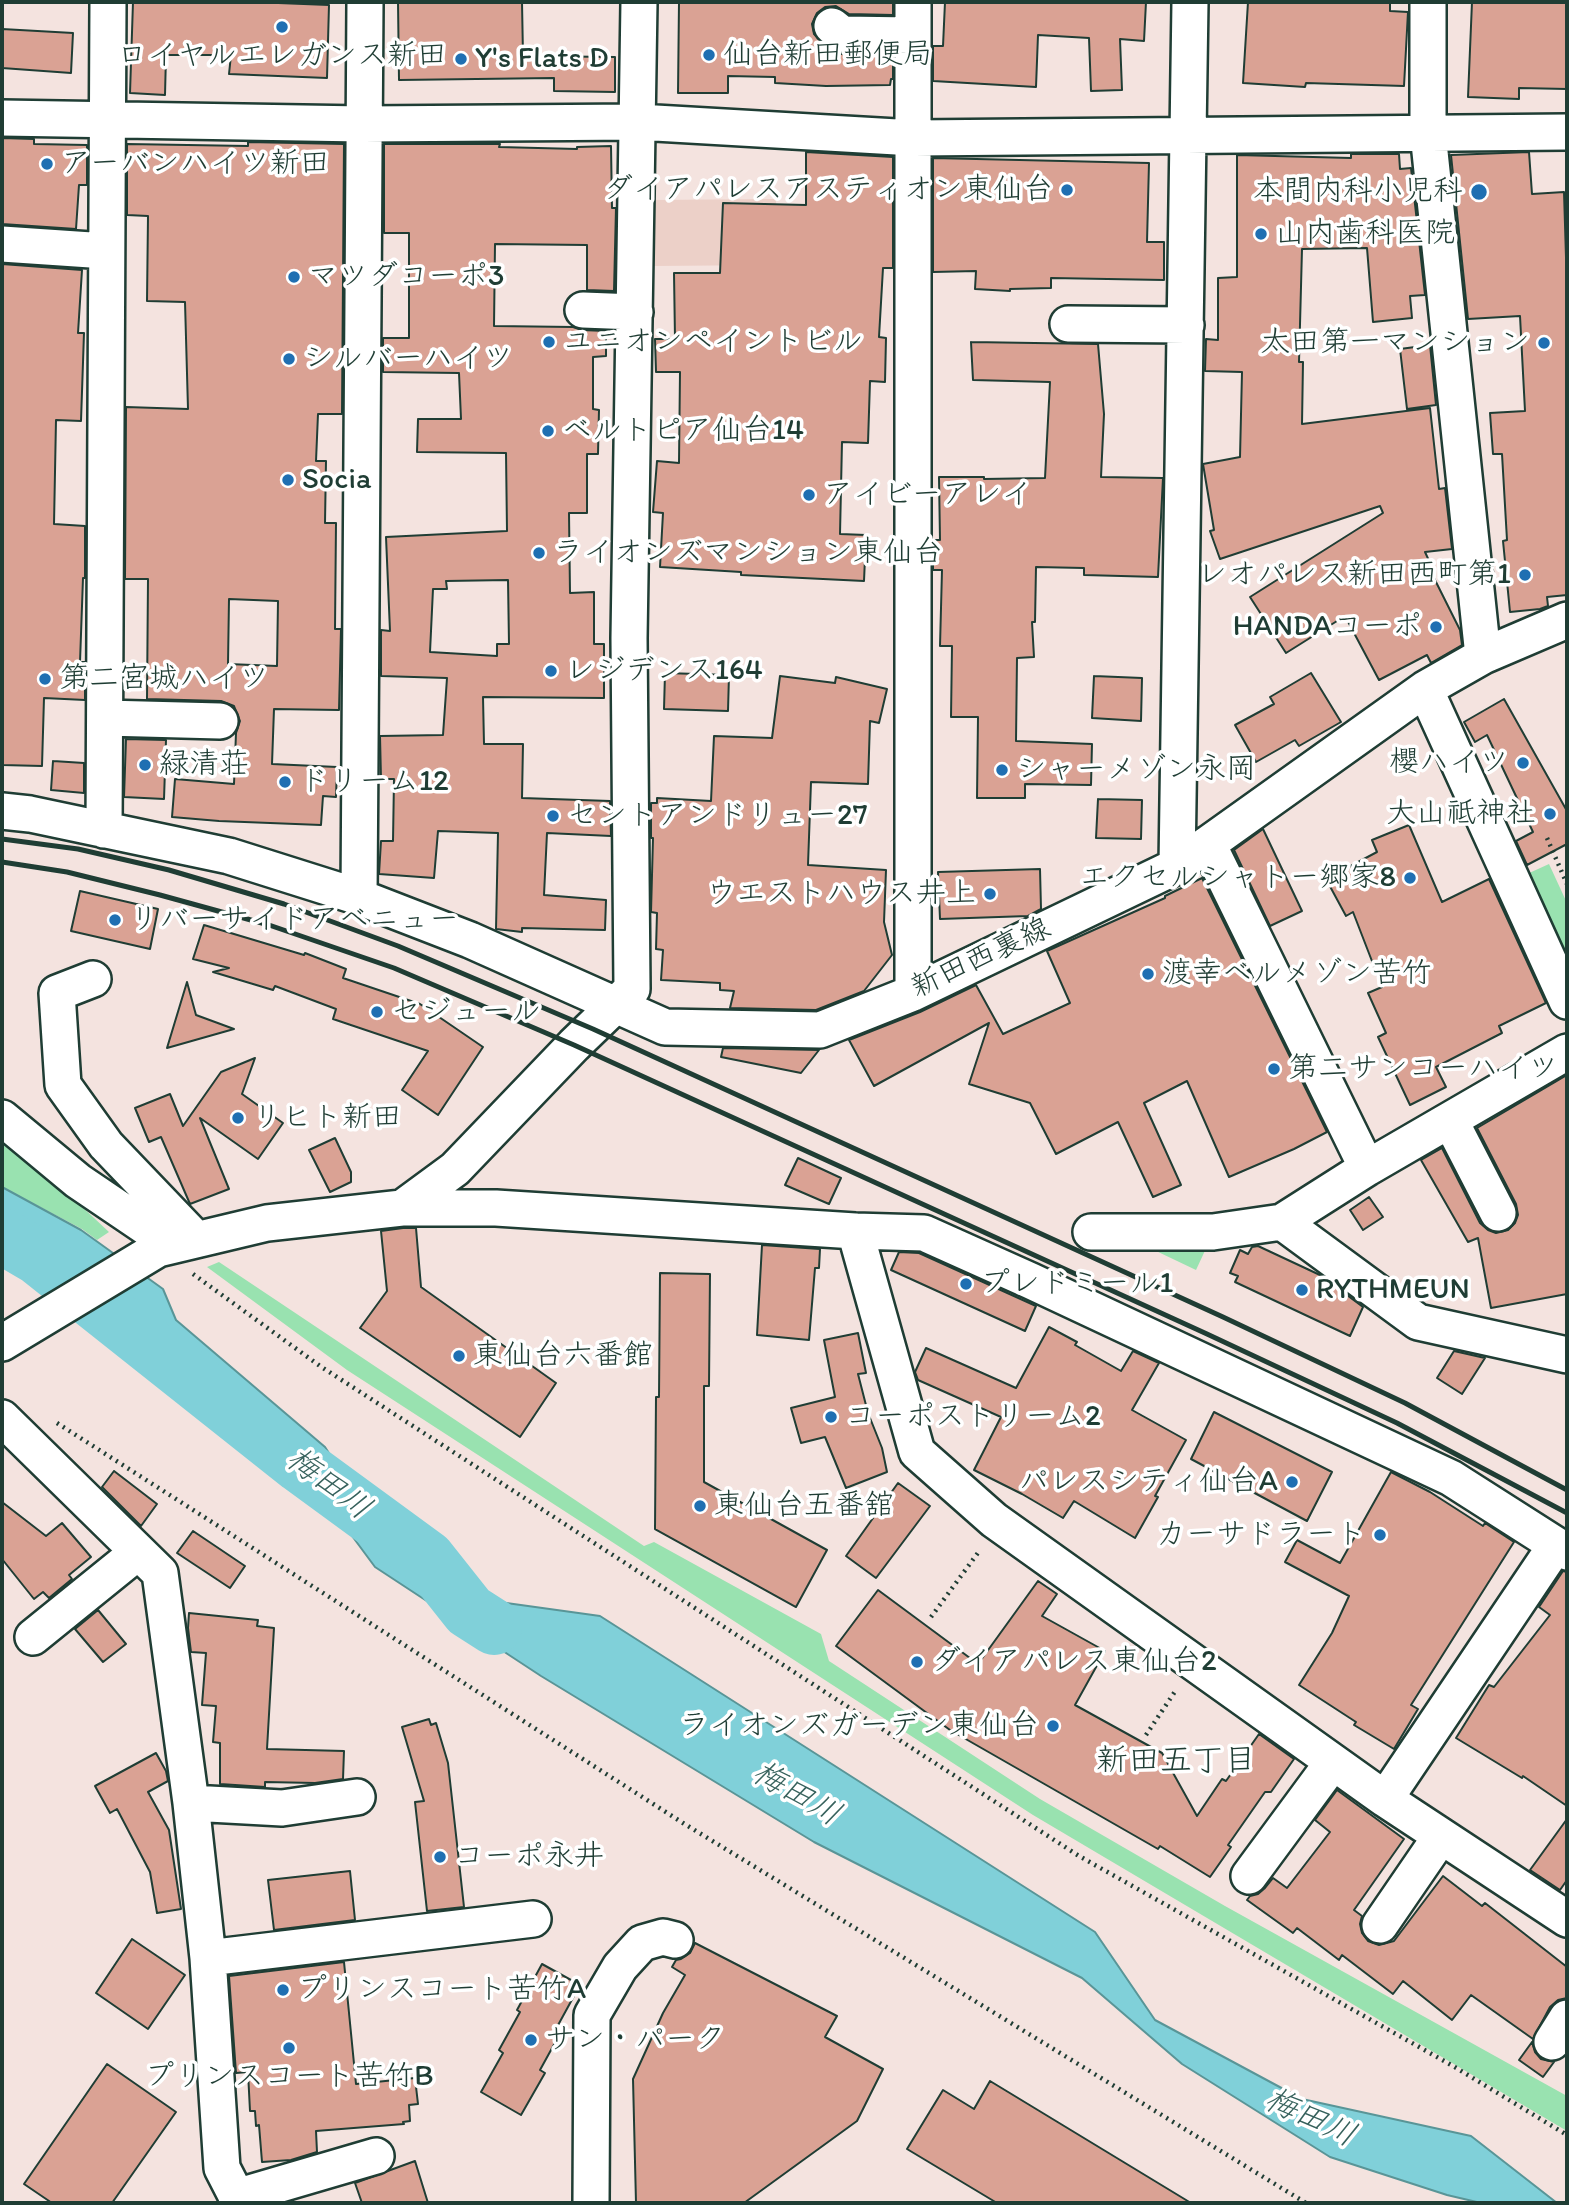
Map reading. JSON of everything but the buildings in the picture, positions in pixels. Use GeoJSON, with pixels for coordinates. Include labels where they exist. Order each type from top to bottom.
{"type":"FeatureCollection","features":[{"type":"Feature","properties":{"kind":"street"},"geometry":{"type":"LineString","coordinates":[[104,830],[107,2]]}},
{"type":"Feature","properties":{"kind":"street"},"geometry":{"type":"LineString","coordinates":[[359,897],[365,2]]}},
{"type":"Feature","properties":{"kind":"street"},"geometry":{"type":"LineString","coordinates":[[402,1208],[455,1169],[632,989],[629,638],[639,2]]}},
{"type":"Feature","properties":{"kind":"street"},"geometry":{"type":"LineString","coordinates":[[1177,866],[1190,2]]}},
{"type":"Feature","properties":{"kind":"street"},"geometry":{"type":"LineString","coordinates":[[1429,2],[1428,133],[1483,656]]}},
{"type":"Feature","properties":{"kind":"street"},"geometry":{"type":"LineString","coordinates":[[832,26],[842,34],[913,19],[913,993]]}},
{"type":"Feature","properties":{"kind":"street"},"geometry":{"type":"LineString","coordinates":[[2,118],[363,124],[638,122],[914,138],[1567,132]]}},
{"type":"Feature","properties":{"kind":"street"},"geometry":{"type":"LineString","coordinates":[[2,244],[106,251]]}},
{"type":"Feature","properties":{"kind":"street"},"geometry":{"type":"LineString","coordinates":[[583,310],[635,312]]}},
{"type":"Feature","properties":{"kind":"street"},"geometry":{"type":"LineString","coordinates":[[1068,324],[1186,325]]}},
{"type":"Feature","properties":{"kind":"street","name":"新田西裏線"},"geometry":{"type":"LineString","coordinates":[[2,811],[30,814],[229,856],[359,897],[470,940],[665,1027],[820,1030],[913,993],[1177,866],[1425,689],[1483,656],[1567,620]]}},
{"type":"Feature","properties":{"kind":"street"},"geometry":{"type":"LineString","coordinates":[[1425,689],[1567,1001]]}},
{"type":"Feature","properties":{"kind":"street"},"geometry":{"type":"LineString","coordinates":[[104,719],[220,721]]}},
{"type":"Feature","properties":{"kind":"street"},"geometry":{"type":"LineString","coordinates":[[1208,844],[1367,1168]]}},
{"type":"Feature","properties":{"kind":"street"},"geometry":{"type":"LineString","coordinates":[[93,979],[57,993],[63,1085],[106,1146],[168,1246]]}},
{"type":"Feature","properties":{"kind":"street"},"geometry":{"type":"LineString","coordinates":[[1091,1232],[1213,1232],[1282,1222],[1367,1168],[1567,1052]]}},
{"type":"Feature","properties":{"kind":"street"},"geometry":{"type":"LineString","coordinates":[[2,1118],[78,1181],[168,1246]]}},
{"type":"Feature","properties":{"kind":"street"},"geometry":{"type":"LineString","coordinates":[[1450,1120],[1499,1213]]}},
{"type":"Feature","properties":{"kind":"street"},"geometry":{"type":"LineString","coordinates":[[2,1343],[168,1246],[267,1223],[402,1208],[496,1208],[924,1233],[1451,1478],[1561,1548],[1385,1799]]}},
{"type":"Feature","properties":{"kind":"street"},"geometry":{"type":"LineString","coordinates":[[1282,1222],[1418,1322],[1567,1355]]}},
{"type":"Feature","properties":{"kind":"street"},"geometry":{"type":"LineString","coordinates":[[855,1231],[917,1452],[999,1524],[1385,1799],[1567,1919]]}},
{"type":"Feature","properties":{"kind":"street"},"geometry":{"type":"LineString","coordinates":[[2,1418],[160,1573],[191,1803],[208,1958],[222,2168],[238,2200],[376,2156]]}},
{"type":"Feature","properties":{"kind":"street"},"geometry":{"type":"LineString","coordinates":[[33,1637],[138,1552]]}},
{"type":"Feature","properties":{"kind":"street"},"geometry":{"type":"LineString","coordinates":[[1249,1876],[1333,1762]]}},
{"type":"Feature","properties":{"kind":"street"},"geometry":{"type":"LineString","coordinates":[[191,1803],[282,1808],[357,1797]]}},
{"type":"Feature","properties":{"kind":"street"},"geometry":{"type":"LineString","coordinates":[[1380,1925],[1441,1836]]}},
{"type":"Feature","properties":{"kind":"street"},"geometry":{"type":"LineString","coordinates":[[208,1958],[533,1919]]}},
{"type":"Feature","properties":{"kind":"street"},"geometry":{"type":"LineString","coordinates":[[591,2203],[592,2015],[620,1967],[642,1943],[663,1937],[675,1940]]}},
{"type":"Feature","properties":{"kind":"path"},"geometry":{"type":"LineString","coordinates":[[1547,838],[1567,884]]}},
{"type":"Feature","properties":{"kind":"path"},"geometry":{"type":"LineString","coordinates":[[168,1246],[320,1366],[1079,1856],[1452,2066],[1567,2135]]}},
{"type":"Feature","properties":{"kind":"path"},"geometry":{"type":"LineString","coordinates":[[52,1420],[683,1823],[1306,2203]]}},
{"type":"Feature","properties":{"kind":"path"},"geometry":{"type":"LineString","coordinates":[[930,1617],[999,1524]]}},
{"type":"Feature","properties":{"kind":"path"},"geometry":{"type":"LineString","coordinates":[[1146,1735],[1194,1663]]}},
{"type":"Feature","properties":{"kind":"shaded area"},"geometry":{"type":"Polygon","coordinates":[[[776,199],[777,265],[653,266],[652,200],[776,199]]]}},
{"type":"Feature","properties":{"kind":"green space"},"geometry":{"type":"Polygon","coordinates":[[[1549,864],[1567,903],[1567,958],[1527,874],[1549,864]]]}},
{"type":"Feature","properties":{"kind":"green space"},"geometry":{"type":"Polygon","coordinates":[[[2,1132],[109,1232],[97,1240],[82,1229],[2,1187],[2,1132]]]}},
{"type":"Feature","properties":{"kind":"green space"},"geometry":{"type":"Polygon","coordinates":[[[1133,1240],[1209,1242],[1196,1270],[1133,1240]]]}},
{"type":"Feature","properties":{"kind":"green space"},"geometry":{"type":"Polygon","coordinates":[[[219,1262],[644,1546],[654,1542],[821,1634],[829,1661],[1040,1799],[1225,1906],[1567,2096],[1567,2131],[1033,1815],[347,1370],[207,1267],[219,1262]]]}},
{"type":"Feature","properties":{"kind":"water"},"geometry":{"type":"Polygon","coordinates":[[[2,1187],[81,1230],[163,1289],[176,1320],[325,1447],[392,1550],[492,1601],[600,1616],[1095,1932],[1155,2020],[1302,2099],[1471,2136],[1557,2203],[1481,2203],[1447,2195],[1330,2157],[1182,2064],[1082,1978],[814,1842],[541,1676],[375,1567],[321,1494],[232,1418],[161,1336],[2,1250],[2,1187]]]}},
{"type":"Feature","properties":{"kind":"waterway","name":"梅田川"},"geometry":{"type":"LineString","coordinates":[[2,1236],[38,1257],[300,1465],[427,1558],[469,1611],[494,1627]]}},
{"type":"Feature","properties":{"kind":"railway"},"geometry":{"type":"LineString","coordinates":[[2,839],[78,849],[169,870],[284,904],[398,946],[593,1029],[1223,1317],[1405,1403],[1567,1490]]}},
{"type":"Feature","properties":{"kind":"railway"},"geometry":{"type":"LineString","coordinates":[[2,862],[67,872],[160,895],[269,925],[394,968],[574,1045],[1207,1334],[1397,1423],[1567,1513]]}},
{"type":"Feature","properties":{"kind":"place","name":"ロイヤルエレガンス新田"},"geometry":{"type":"Point","coordinates":[282,27]}},
{"type":"Feature","properties":{"kind":"place","name":"仙台新田郵便局"},"geometry":{"type":"Point","coordinates":[709,55]}},
{"type":"Feature","properties":{"kind":"place","name":"Y's Flats D"},"geometry":{"type":"Point","coordinates":[461,59]}},
{"type":"Feature","properties":{"kind":"place","name":"アーバンハイツ新田"},"geometry":{"type":"Point","coordinates":[47,164]}},
{"type":"Feature","properties":{"kind":"place","name":"ダイアパレスアスティオン東仙台"},"geometry":{"type":"Point","coordinates":[1067,190]}},
{"type":"Feature","properties":{"kind":"place","name":"本間内科小児科"},"geometry":{"type":"Point","coordinates":[1479,192]}},
{"type":"Feature","properties":{"kind":"place","name":"山内歯科医院"},"geometry":{"type":"Point","coordinates":[1261,234]}},
{"type":"Feature","properties":{"kind":"place","name":"マツダコーポ3"},"geometry":{"type":"Point","coordinates":[294,277]}},
{"type":"Feature","properties":{"kind":"place","name":"ユニオンペイントビル"},"geometry":{"type":"Point","coordinates":[549,342]}},
{"type":"Feature","properties":{"kind":"place","name":"太田第一マンション"},"geometry":{"type":"Point","coordinates":[1544,343]}},
{"type":"Feature","properties":{"kind":"place","name":"シルバーハイツ"},"geometry":{"type":"Point","coordinates":[289,359]}},
{"type":"Feature","properties":{"kind":"place","name":"ベルトピア仙台14"},"geometry":{"type":"Point","coordinates":[548,431]}},
{"type":"Feature","properties":{"kind":"place","name":"Socia"},"geometry":{"type":"Point","coordinates":[288,480]}},
{"type":"Feature","properties":{"kind":"place","name":"アイビーアレイ"},"geometry":{"type":"Point","coordinates":[809,495]}},
{"type":"Feature","properties":{"kind":"place","name":"ライオンズマンション東仙台"},"geometry":{"type":"Point","coordinates":[539,553]}},
{"type":"Feature","properties":{"kind":"place","name":"レオパレス新田西町第1"},"geometry":{"type":"Point","coordinates":[1525,575]}},
{"type":"Feature","properties":{"kind":"place","name":"HANDAコーポ"},"geometry":{"type":"Point","coordinates":[1436,627]}},
{"type":"Feature","properties":{"kind":"place","name":"レジデンス164"},"geometry":{"type":"Point","coordinates":[551,671]}},
{"type":"Feature","properties":{"kind":"place","name":"第二宮城ハイツ"},"geometry":{"type":"Point","coordinates":[45,679]}},
{"type":"Feature","properties":{"kind":"place","name":"櫻ハイツ"},"geometry":{"type":"Point","coordinates":[1523,763]}},
{"type":"Feature","properties":{"kind":"place","name":"緑清荘"},"geometry":{"type":"Point","coordinates":[145,765]}},
{"type":"Feature","properties":{"kind":"place","name":"シャーメゾン永岡"},"geometry":{"type":"Point","coordinates":[1002,770]}},
{"type":"Feature","properties":{"kind":"place","name":"ドリーム12"},"geometry":{"type":"Point","coordinates":[285,782]}},
{"type":"Feature","properties":{"kind":"place","name":"大山祗神社"},"geometry":{"type":"Point","coordinates":[1550,814]}},
{"type":"Feature","properties":{"kind":"place","name":"セントアンドリュー27"},"geometry":{"type":"Point","coordinates":[553,816]}},
{"type":"Feature","properties":{"kind":"place","name":"エクセルシャトー郷家8"},"geometry":{"type":"Point","coordinates":[1410,878]}},
{"type":"Feature","properties":{"kind":"place","name":"ウエストハウス井上"},"geometry":{"type":"Point","coordinates":[990,894]}},
{"type":"Feature","properties":{"kind":"place","name":"リバーサイドアベニュー"},"geometry":{"type":"Point","coordinates":[115,920]}},
{"type":"Feature","properties":{"kind":"place","name":"渡幸ベルメゾン苦竹"},"geometry":{"type":"Point","coordinates":[1148,974]}},
{"type":"Feature","properties":{"kind":"place","name":"セジュール"},"geometry":{"type":"Point","coordinates":[377,1012]}},
{"type":"Feature","properties":{"kind":"place","name":"第二サンコーハイツ"},"geometry":{"type":"Point","coordinates":[1274,1069]}},
{"type":"Feature","properties":{"kind":"place","name":"リヒト新田"},"geometry":{"type":"Point","coordinates":[238,1118]}},
{"type":"Feature","properties":{"kind":"place","name":"プレドミール1"},"geometry":{"type":"Point","coordinates":[966,1284]}},
{"type":"Feature","properties":{"kind":"place","name":"RYTHMEUN"},"geometry":{"type":"Point","coordinates":[1302,1290]}},
{"type":"Feature","properties":{"kind":"place","name":"東仙台六番館"},"geometry":{"type":"Point","coordinates":[459,1356]}},
{"type":"Feature","properties":{"kind":"place","name":"コーポストリーム2"},"geometry":{"type":"Point","coordinates":[831,1417]}},
{"type":"Feature","properties":{"kind":"place","name":"パレスシティ仙台A"},"geometry":{"type":"Point","coordinates":[1292,1482]}},
{"type":"Feature","properties":{"kind":"place","name":"東仙台五番舘"},"geometry":{"type":"Point","coordinates":[700,1506]}},
{"type":"Feature","properties":{"kind":"place","name":"カーサドラート"},"geometry":{"type":"Point","coordinates":[1380,1535]}},
{"type":"Feature","properties":{"kind":"place","name":"ダイアパレス東仙台2"},"geometry":{"type":"Point","coordinates":[917,1662]}},
{"type":"Feature","properties":{"kind":"place","name":"ライオンズガーデン東仙台"},"geometry":{"type":"Point","coordinates":[1053,1726]}},
{"type":"Feature","properties":{"kind":"place","name":"コーポ永井"},"geometry":{"type":"Point","coordinates":[440,1857]}},
{"type":"Feature","properties":{"kind":"place","name":"プリンスコート苦竹A"},"geometry":{"type":"Point","coordinates":[283,1990]}},
{"type":"Feature","properties":{"kind":"place","name":"サン・パーク"},"geometry":{"type":"Point","coordinates":[531,2040]}},
{"type":"Feature","properties":{"kind":"place","name":"プリンスコート苦竹B"},"geometry":{"type":"Point","coordinates":[289,2048]}},
{"type":"Feature","properties":{"kind":"district","name":"新田五丁目"},"geometry":{"type":"Point","coordinates":[1176,1762]}}]}
